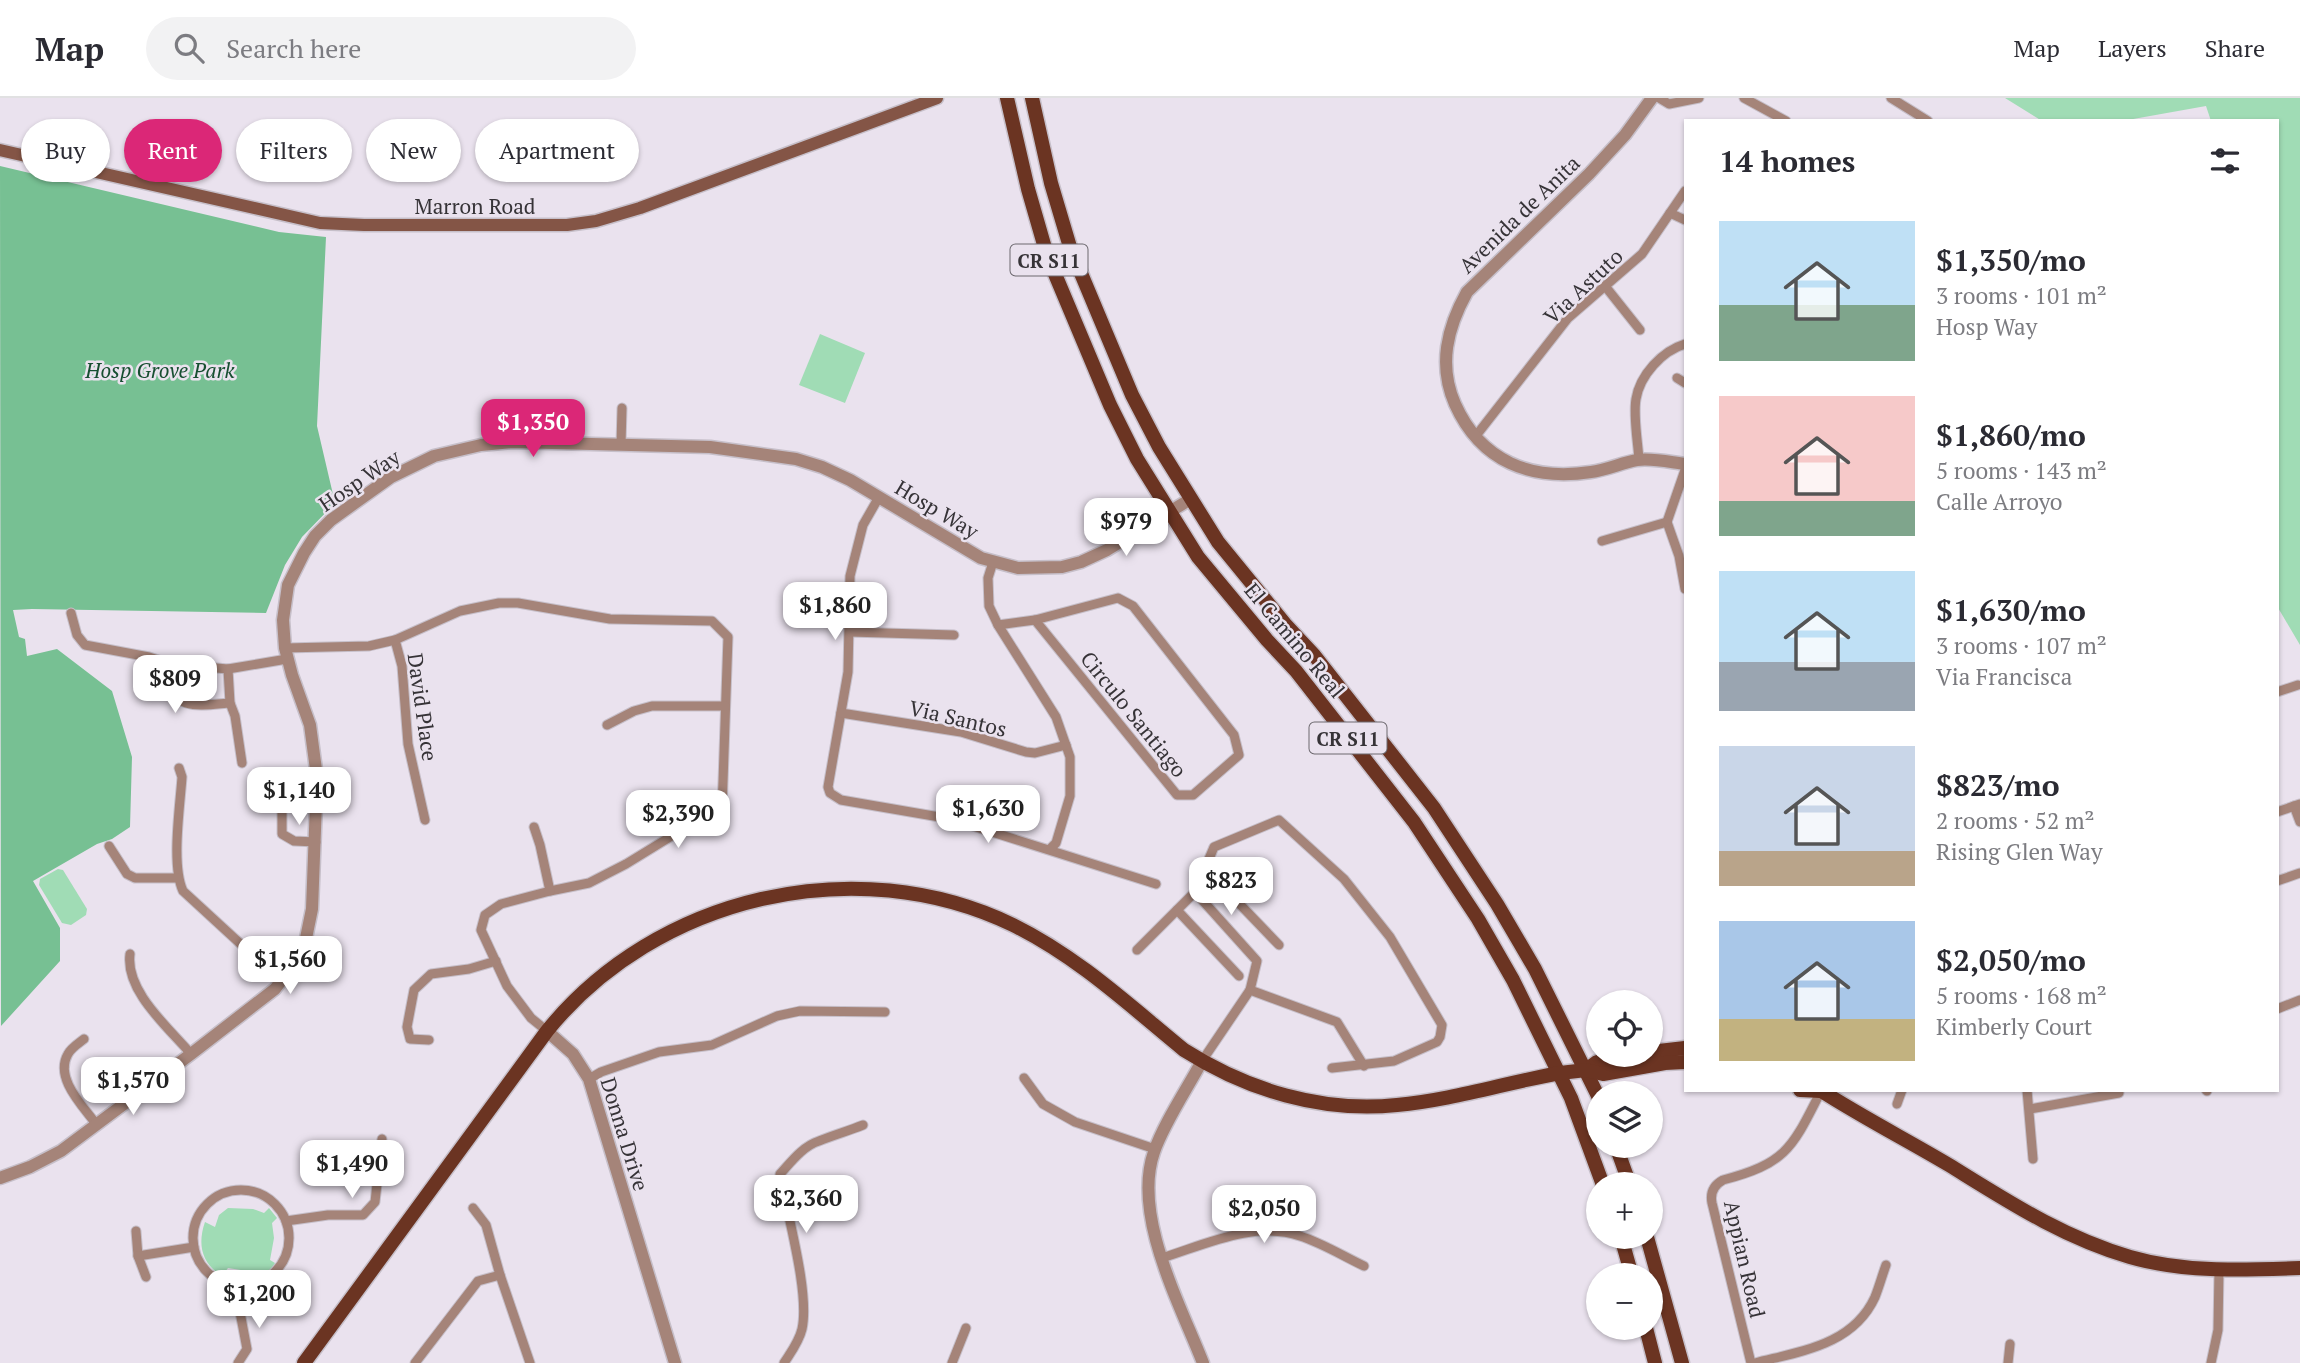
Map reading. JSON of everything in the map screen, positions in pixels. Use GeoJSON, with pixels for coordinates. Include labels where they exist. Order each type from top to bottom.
{"type":"FeatureCollection","features":[{"type":"Feature","properties":{"kind":"main road","name":"Marron Road"},"geometry":{"type":"LineString","coordinates":[[0,150],[320,223],[567,225],[640,208],[937,98]]}},
{"type":"Feature","properties":{"kind":"main road","name":"El Camino Real"},"geometry":{"type":"LineString","coordinates":[[1007,98],[1028,189],[1048,256],[1110,405],[1137,459],[1198,557],[1296,671],[1414,822],[1485,930],[1572,1098],[1598,1172]]}},
{"type":"Feature","properties":{"kind":"main road","name":"El Camino Real"},"geometry":{"type":"LineString","coordinates":[[1032,98],[1051,183],[1070,247],[1132,395],[1189,500],[1218,542],[1314,655],[1434,808],[1508,922],[1535,969],[1591,1081]]}},
{"type":"Feature","properties":{"kind":"main road"},"geometry":{"type":"LineString","coordinates":[[304,1363],[547,1031],[576,998],[639,949],[694,920],[729,907],[779,895],[825,889],[899,892],[978,911],[1015,926],[1068,956],[1184,1050],[1202,1061],[1278,1094],[1335,1105],[1398,1105],[1435,1100],[1559,1073],[1586,1070],[1603,1074],[1684,1062]]}},
{"type":"Feature","properties":{"kind":"main road"},"geometry":{"type":"LineString","coordinates":[[1663,1051],[1684,1048]]}},
{"type":"Feature","properties":{"kind":"main road"},"geometry":{"type":"LineString","coordinates":[[1586,1070],[1590,1067]]}},
{"type":"Feature","properties":{"kind":"main road"},"geometry":{"type":"LineString","coordinates":[[1823,1092],[2062,1233],[2131,1257],[2175,1266],[2219,1270],[2300,1268]]}},
{"type":"Feature","properties":{"kind":"main road"},"geometry":{"type":"LineString","coordinates":[[1650,1249],[1682,1363]]}},
{"type":"Feature","properties":{"kind":"main road"},"geometry":{"type":"LineString","coordinates":[[1649,1340],[1655,1363]]}},
{"type":"Feature","properties":{"kind":"street","name":"Avenida de Anita"},"geometry":{"type":"LineString","coordinates":[[1652,98],[1625,135],[1588,174],[1476,283],[1458,308],[1446,341],[1447,380],[1456,406],[1482,446],[1528,470],[1562,476],[1595,472],[1639,460],[1684,464]]}},
{"type":"Feature","properties":{"kind":"street"},"geometry":{"type":"LineString","coordinates":[[1659,98],[1669,104],[1699,98]]}},
{"type":"Feature","properties":{"kind":"street"},"geometry":{"type":"LineString","coordinates":[[1744,98],[1782,119]]}},
{"type":"Feature","properties":{"kind":"street"},"geometry":{"type":"LineString","coordinates":[[1891,98],[1925,119]]}},
{"type":"Feature","properties":{"kind":"street","name":"Via Astuto"},"geometry":{"type":"LineString","coordinates":[[1475,437],[1568,318],[1642,254],[1684,192]]}},
{"type":"Feature","properties":{"kind":"street"},"geometry":{"type":"LineString","coordinates":[[1670,213],[1684,220]]}},
{"type":"Feature","properties":{"kind":"street"},"geometry":{"type":"LineString","coordinates":[[1605,286],[1640,330]]}},
{"type":"Feature","properties":{"kind":"street"},"geometry":{"type":"LineString","coordinates":[[1639,460],[1636,400],[1647,373],[1664,355],[1684,345]]}},
{"type":"Feature","properties":{"kind":"street"},"geometry":{"type":"LineString","coordinates":[[621,444],[622,408]]}},
{"type":"Feature","properties":{"kind":"street","name":"Hosp Way"},"geometry":{"type":"LineString","coordinates":[[0,1178],[61,1151],[191,1054],[275,989],[304,948],[312,909],[316,842],[316,758],[310,725],[286,654],[283,620],[288,585],[304,553],[331,520],[391,477],[433,456],[481,445],[513,442],[710,447],[796,459],[841,476],[981,558],[1018,568],[1041,569],[1082,562],[1107,550],[1189,500]]}},
{"type":"Feature","properties":{"kind":"street"},"geometry":{"type":"LineString","coordinates":[[1684,473],[1667,522],[1684,584]]}},
{"type":"Feature","properties":{"kind":"street"},"geometry":{"type":"LineString","coordinates":[[879,497],[863,525],[850,576],[848,672],[828,787],[830,793],[841,800],[951,818],[1156,884]]}},
{"type":"Feature","properties":{"kind":"street"},"geometry":{"type":"LineString","coordinates":[[1602,541],[1667,522]]}},
{"type":"Feature","properties":{"kind":"street"},"geometry":{"type":"LineString","coordinates":[[993,562],[988,578],[989,606],[998,625],[1056,717],[1070,757],[1070,796],[1056,844],[1051,848]]}},
{"type":"Feature","properties":{"kind":"street","name":"Circulo Santiago"},"geometry":{"type":"LineString","coordinates":[[1118,598],[1133,606],[1234,735],[1239,755],[1193,795],[1177,795],[1035,620],[1107,599],[1118,598]]}},
{"type":"Feature","properties":{"kind":"street"},"geometry":{"type":"LineString","coordinates":[[71,613],[77,635],[85,645],[149,657],[170,664],[228,669],[286,654],[358,648],[395,640],[460,611],[499,603],[518,603],[610,619],[712,621],[728,637],[722,811],[715,821],[683,829],[589,883],[550,891],[534,827]]}},
{"type":"Feature","properties":{"kind":"street"},"geometry":{"type":"LineString","coordinates":[[998,625],[1035,620]]}},
{"type":"Feature","properties":{"kind":"street"},"geometry":{"type":"LineString","coordinates":[[850,632],[954,635]]}},
{"type":"Feature","properties":{"kind":"street","name":"David Place"},"geometry":{"type":"LineString","coordinates":[[395,640],[402,666],[408,744],[425,820]]}},
{"type":"Feature","properties":{"kind":"street"},"geometry":{"type":"LineString","coordinates":[[170,664],[172,691],[180,702],[196,705],[230,703]]}},
{"type":"Feature","properties":{"kind":"street"},"geometry":{"type":"LineString","coordinates":[[228,669],[230,703],[235,716],[242,763]]}},
{"type":"Feature","properties":{"kind":"street"},"geometry":{"type":"LineString","coordinates":[[2279,691],[2298,685]]}},
{"type":"Feature","properties":{"kind":"street"},"geometry":{"type":"LineString","coordinates":[[607,725],[635,711],[653,706],[725,706]]}},
{"type":"Feature","properties":{"kind":"street","name":"Via Santos"},"geometry":{"type":"LineString","coordinates":[[841,713],[961,732],[1026,752],[1035,753],[1066,745]]}},
{"type":"Feature","properties":{"kind":"street"},"geometry":{"type":"LineString","coordinates":[[179,768],[182,777],[177,878],[183,891],[281,981]]}},
{"type":"Feature","properties":{"kind":"street"},"geometry":{"type":"LineString","coordinates":[[2279,811],[2297,805],[2300,822]]}},
{"type":"Feature","properties":{"kind":"street"},"geometry":{"type":"LineString","coordinates":[[282,810],[282,834],[294,841],[316,842]]}},
{"type":"Feature","properties":{"kind":"street"},"geometry":{"type":"LineString","coordinates":[[1137,950],[1195,892],[1214,846],[1279,820],[1344,879],[1390,937],[1441,1025],[1437,1042],[1394,1061],[1332,1068]]}},
{"type":"Feature","properties":{"kind":"street"},"geometry":{"type":"LineString","coordinates":[[110,846],[127,874],[135,878],[177,878]]}},
{"type":"Feature","properties":{"kind":"street"},"geometry":{"type":"LineString","coordinates":[[1205,868],[1279,945]]}},
{"type":"Feature","properties":{"kind":"street"},"geometry":{"type":"LineString","coordinates":[[2279,880],[2300,873]]}},
{"type":"Feature","properties":{"kind":"street","name":"Donna Drive"},"geometry":{"type":"LineString","coordinates":[[550,891],[501,904],[485,915],[481,930],[507,986],[531,1018],[573,1054],[589,1079],[674,1363]]}},
{"type":"Feature","properties":{"kind":"street"},"geometry":{"type":"LineString","coordinates":[[1195,892],[1257,961],[1250,990],[1202,1061],[1155,1149],[1148,1202],[1152,1229],[1203,1363]]}},
{"type":"Feature","properties":{"kind":"street"},"geometry":{"type":"LineString","coordinates":[[1177,910],[1239,976]]}},
{"type":"Feature","properties":{"kind":"street"},"geometry":{"type":"LineString","coordinates":[[131,954],[130,967],[136,989],[191,1054]]}},
{"type":"Feature","properties":{"kind":"street"},"geometry":{"type":"LineString","coordinates":[[429,1040],[410,1039],[407,1027],[414,990],[431,974],[469,969],[496,961]]}},
{"type":"Feature","properties":{"kind":"street"},"geometry":{"type":"LineString","coordinates":[[1250,990],[1338,1023],[1364,1066]]}},
{"type":"Feature","properties":{"kind":"street"},"geometry":{"type":"LineString","coordinates":[[2279,1008],[2300,1000]]}},
{"type":"Feature","properties":{"kind":"street"},"geometry":{"type":"LineString","coordinates":[[589,1079],[601,1072],[659,1052],[712,1045],[777,1016],[800,1012],[885,1012]]}},
{"type":"Feature","properties":{"kind":"street"},"geometry":{"type":"LineString","coordinates":[[84,1039],[68,1053],[65,1079],[96,1124]]}},
{"type":"Feature","properties":{"kind":"street"},"geometry":{"type":"LineString","coordinates":[[1024,1078],[1043,1104],[1075,1122],[1155,1149]]}},
{"type":"Feature","properties":{"kind":"street","name":"Appian Road"},"geometry":{"type":"LineString","coordinates":[[1753,1363],[1712,1203],[1712,1191],[1723,1180],[1766,1167],[1775,1161],[1797,1136],[1820,1092]]}},
{"type":"Feature","properties":{"kind":"street"},"geometry":{"type":"LineString","coordinates":[[1897,1104],[1901,1092]]}},
{"type":"Feature","properties":{"kind":"street"},"geometry":{"type":"LineString","coordinates":[[2027,1092],[2033,1159]]}},
{"type":"Feature","properties":{"kind":"street"},"geometry":{"type":"LineString","coordinates":[[2030,1109],[2119,1093]]}},
{"type":"Feature","properties":{"kind":"street"},"geometry":{"type":"LineString","coordinates":[[784,1363],[800,1334],[804,1300],[779,1174],[817,1141],[838,1136],[863,1125]]}},
{"type":"Feature","properties":{"kind":"street"},"geometry":{"type":"LineString","coordinates":[[286,1221],[328,1214],[363,1214],[374,1202],[382,1139]]}},
{"type":"Feature","properties":{"kind":"street"},"geometry":{"type":"LineString","coordinates":[[230,1191],[261,1194],[273,1202],[286,1221],[288,1248],[280,1266],[262,1280],[240,1285],[229,1284],[209,1273],[201,1264],[194,1247],[194,1227],[201,1211],[214,1199],[230,1191]]}},
{"type":"Feature","properties":{"kind":"street"},"geometry":{"type":"LineString","coordinates":[[473,1208],[486,1225],[530,1363]]}},
{"type":"Feature","properties":{"kind":"street"},"geometry":{"type":"LineString","coordinates":[[1162,1258],[1240,1235],[1275,1230],[1299,1235],[1364,1266]]}},
{"type":"Feature","properties":{"kind":"street"},"geometry":{"type":"LineString","coordinates":[[136,1231],[138,1256],[146,1277]]}},
{"type":"Feature","properties":{"kind":"street"},"geometry":{"type":"LineString","coordinates":[[138,1256],[194,1247]]}},
{"type":"Feature","properties":{"kind":"street"},"geometry":{"type":"LineString","coordinates":[[1753,1363],[1828,1344],[1846,1331],[1855,1324],[1874,1299],[1886,1265]]}},
{"type":"Feature","properties":{"kind":"street"},"geometry":{"type":"LineString","coordinates":[[2211,1363],[2218,1330],[2219,1270]]}},
{"type":"Feature","properties":{"kind":"street"},"geometry":{"type":"LineString","coordinates":[[415,1363],[478,1281],[500,1275]]}},
{"type":"Feature","properties":{"kind":"street"},"geometry":{"type":"LineString","coordinates":[[238,1363],[247,1349],[239,1307],[240,1285]]}},
{"type":"Feature","properties":{"kind":"street"},"geometry":{"type":"LineString","coordinates":[[951,1363],[966,1328]]}},
{"type":"Feature","properties":{"kind":"street"},"geometry":{"type":"LineString","coordinates":[[2008,1363],[2010,1344]]}},
{"type":"Feature","properties":{"kind":"green space"},"geometry":{"type":"Polygon","coordinates":[[[2005,98],[2300,98],[2300,645],[2279,609],[2279,119],[2210,119],[2206,106],[2133,119],[2039,119],[2005,98]]]}},
{"type":"Feature","properties":{"kind":"green space","name":"Hosp Grove Park"},"geometry":{"type":"Polygon","coordinates":[[[0,166],[21,171],[21,182],[68,182],[279,232],[326,237],[317,426],[335,503],[302,537],[285,565],[266,613],[13,610],[19,637],[25,639],[27,656],[57,649],[112,691],[132,757],[130,827],[33,881],[60,928],[60,961],[1,1026],[0,166]]]}},
{"type":"Feature","properties":{"kind":"green space"},"geometry":{"type":"Polygon","coordinates":[[[820,334],[865,353],[845,403],[799,385],[820,334]]]}},
{"type":"Feature","properties":{"kind":"green space"},"geometry":{"type":"Polygon","coordinates":[[[58,869],[63,870],[87,909],[86,915],[71,925],[62,923],[39,885],[40,879],[58,869]]]}},
{"type":"Feature","properties":{"kind":"green space"},"geometry":{"type":"Polygon","coordinates":[[[228,1208],[253,1209],[264,1213],[269,1208],[277,1218],[272,1223],[274,1238],[270,1260],[275,1263],[260,1276],[248,1280],[247,1271],[228,1268],[222,1276],[206,1260],[201,1238],[205,1222],[215,1227],[219,1215],[228,1208]]]}}]}
